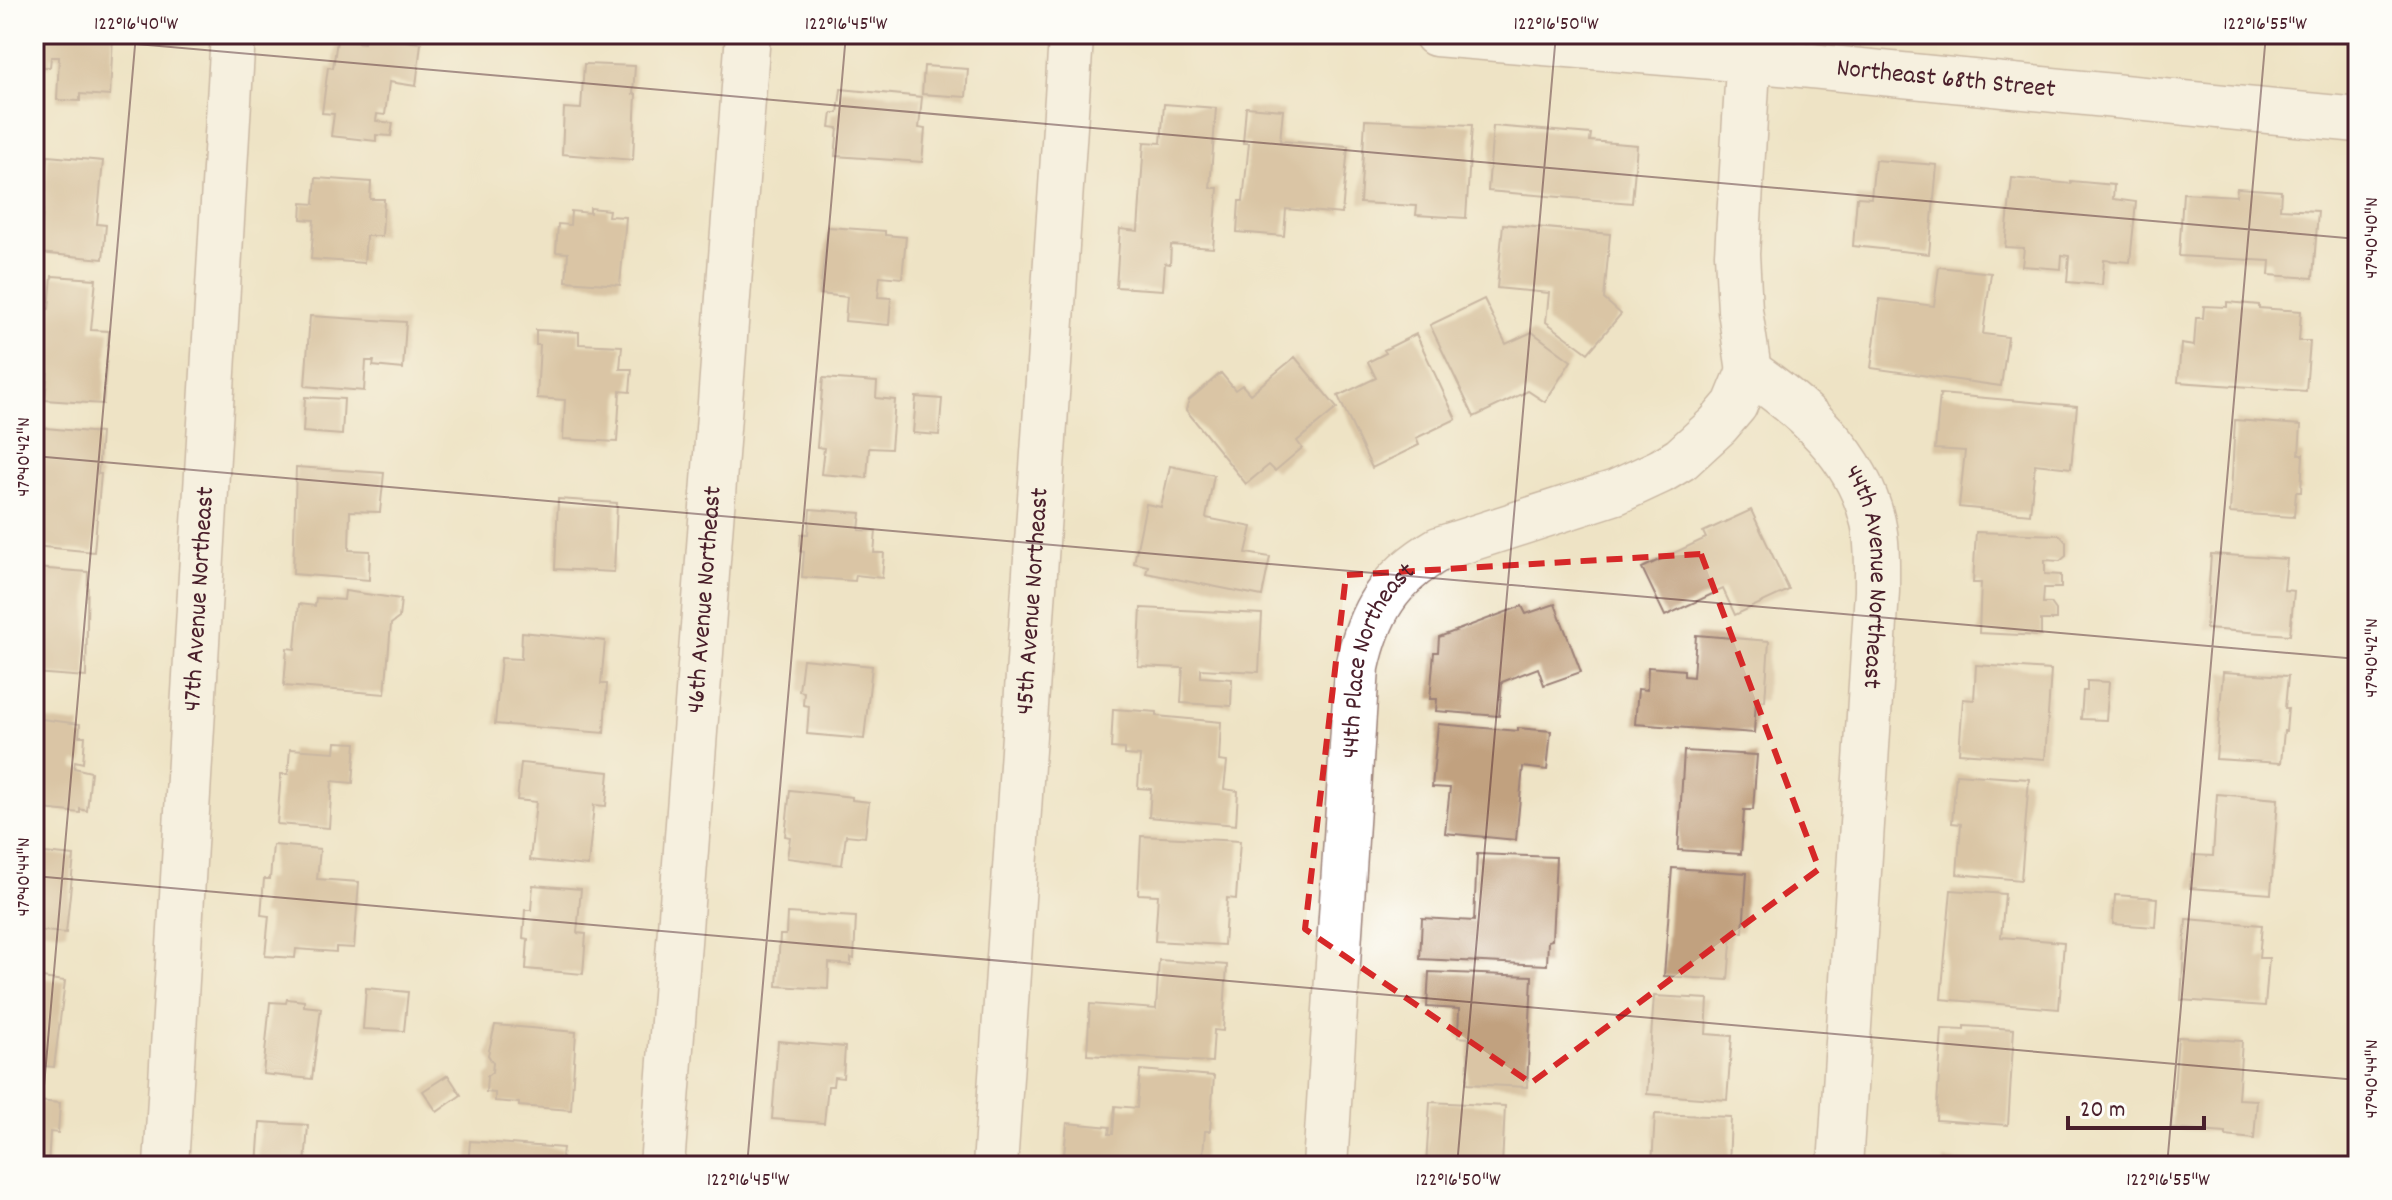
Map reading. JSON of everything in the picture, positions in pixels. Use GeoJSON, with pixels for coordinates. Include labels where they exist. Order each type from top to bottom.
{"type":"FeatureCollection","features":[{"type":"Feature","properties":{"kind":"street","name":"47th Avenue Northeast"},"geometry":{"type":"LineString","coordinates":[[166,1166],[233,34]]}},
{"type":"Feature","properties":{"kind":"street","name":"46th Avenue Northeast"},"geometry":{"type":"LineString","coordinates":[[662,1166],[748,34]]}},
{"type":"Feature","properties":{"kind":"street","name":"Northeast 68th Street"},"geometry":{"type":"LineString","coordinates":[[1436,34],[1750,47],[2358,120]]}},
{"type":"Feature","properties":{"kind":"street","name":"45th Avenue Northeast"},"geometry":{"type":"LineString","coordinates":[[995,1166],[1073,35]]}},
{"type":"Feature","properties":{"kind":"street"},"geometry":{"type":"LineString","coordinates":[[1749,371],[1740,310],[1737,254],[1750,47]]}},
{"type":"Feature","properties":{"kind":"street","name":"44th Place Northeast"},"geometry":{"type":"LineString","coordinates":[[1325,1166],[1357,667],[1367,631],[1384,596],[1416,562],[1439,549],[1616,492],[1681,459],[1735,405],[1749,371]]}},
{"type":"Feature","properties":{"kind":"street","name":"44th Avenue Northeast"},"geometry":{"type":"LineString","coordinates":[[1749,371],[1793,401],[1841,452],[1859,485],[1873,522],[1877,591],[1840,1166]]}},
{"type":"Feature","properties":{"kind":"highlighted area"},"geometry":{"type":"Polygon","coordinates":[[[1701,554],[1819,869],[1531,1083],[1305,929],[1346,575],[1701,554]]]}},
{"type":"Feature","properties":{"kind":"building"},"geometry":{"type":"Polygon","coordinates":[[[39,34],[113,34],[110,96],[80,94],[80,101],[57,100],[59,57],[51,57],[50,67],[37,67],[39,34]]]}},
{"type":"Feature","properties":{"kind":"building"},"geometry":{"type":"Polygon","coordinates":[[[365,36],[421,43],[416,86],[389,82],[385,115],[377,114],[376,121],[393,123],[391,136],[376,135],[376,141],[331,136],[334,114],[322,113],[328,67],[333,68],[337,40],[364,43],[365,36]]]}},
{"type":"Feature","properties":{"kind":"building"},"geometry":{"type":"Polygon","coordinates":[[[584,64],[635,66],[633,160],[562,154],[564,108],[581,109],[584,64]]]}},
{"type":"Feature","properties":{"kind":"building"},"geometry":{"type":"Polygon","coordinates":[[[924,66],[968,69],[966,97],[922,94],[924,66]]]}},
{"type":"Feature","properties":{"kind":"building"},"geometry":{"type":"Polygon","coordinates":[[[841,89],[922,97],[919,128],[925,129],[922,162],[835,156],[838,128],[830,127],[832,113],[838,113],[841,89]]]}},
{"type":"Feature","properties":{"kind":"building"},"geometry":{"type":"Polygon","coordinates":[[[1164,104],[1216,108],[1210,188],[1218,188],[1213,248],[1171,245],[1170,264],[1165,263],[1163,290],[1116,287],[1120,229],[1138,231],[1144,142],[1161,143],[1164,104]]]}},
{"type":"Feature","properties":{"kind":"building"},"geometry":{"type":"Polygon","coordinates":[[[1246,107],[1283,110],[1280,141],[1348,146],[1342,214],[1286,209],[1284,236],[1237,232],[1249,143],[1243,143],[1246,107]]]}},
{"type":"Feature","properties":{"kind":"building"},"geometry":{"type":"Polygon","coordinates":[[[1365,120],[1472,125],[1466,218],[1416,215],[1417,206],[1360,203],[1365,120]]]}},
{"type":"Feature","properties":{"kind":"building"},"geometry":{"type":"Polygon","coordinates":[[[1493,126],[1591,134],[1590,141],[1637,145],[1632,203],[1488,191],[1493,126]]]}},
{"type":"Feature","properties":{"kind":"building"},"geometry":{"type":"Polygon","coordinates":[[[48,156],[103,161],[97,224],[106,225],[103,259],[39,253],[48,156]]]}},
{"type":"Feature","properties":{"kind":"building"},"geometry":{"type":"Polygon","coordinates":[[[1875,160],[1937,165],[1929,254],[1853,246],[1857,197],[1871,198],[1875,160]]]}},
{"type":"Feature","properties":{"kind":"building"},"geometry":{"type":"Polygon","coordinates":[[[316,178],[371,182],[370,199],[384,199],[382,236],[366,236],[364,263],[311,259],[314,220],[301,219],[302,203],[314,204],[316,178]]]}},
{"type":"Feature","properties":{"kind":"building"},"geometry":{"type":"Polygon","coordinates":[[[2012,178],[2114,185],[2113,199],[2136,202],[2130,262],[2104,260],[2102,285],[2067,282],[2069,256],[2062,255],[2061,269],[2022,266],[2024,248],[2005,247],[2012,178]]]}},
{"type":"Feature","properties":{"kind":"building"},"geometry":{"type":"Polygon","coordinates":[[[2237,188],[2281,191],[2280,209],[2318,211],[2313,278],[2269,275],[2270,261],[2179,256],[2183,193],[2236,196],[2237,188]]]}},
{"type":"Feature","properties":{"kind":"building"},"geometry":{"type":"Polygon","coordinates":[[[590,208],[609,210],[608,216],[626,217],[620,285],[566,281],[568,253],[556,252],[558,224],[570,225],[571,211],[590,213],[590,208]]]}},
{"type":"Feature","properties":{"kind":"building"},"geometry":{"type":"Polygon","coordinates":[[[1503,224],[1610,234],[1604,299],[1621,314],[1588,353],[1546,322],[1549,293],[1497,288],[1503,224]]]}},
{"type":"Feature","properties":{"kind":"building"},"geometry":{"type":"Polygon","coordinates":[[[828,227],[885,231],[885,235],[906,237],[902,278],[880,276],[878,297],[891,298],[889,325],[845,321],[847,297],[820,294],[828,227]]]}},
{"type":"Feature","properties":{"kind":"building"},"geometry":{"type":"Polygon","coordinates":[[[1939,267],[1991,273],[1983,334],[2008,337],[2001,386],[1871,368],[1880,299],[1934,306],[1939,267]]]}},
{"type":"Feature","properties":{"kind":"building"},"geometry":{"type":"Polygon","coordinates":[[[52,276],[96,279],[91,330],[109,331],[103,404],[45,400],[48,371],[34,369],[34,308],[49,309],[52,276]]]}},
{"type":"Feature","properties":{"kind":"building"},"geometry":{"type":"Polygon","coordinates":[[[1484,299],[1506,344],[1532,332],[1571,361],[1545,402],[1528,391],[1474,417],[1430,325],[1484,299]]]}},
{"type":"Feature","properties":{"kind":"building"},"geometry":{"type":"Polygon","coordinates":[[[2227,302],[2301,311],[2299,341],[2310,341],[2306,391],[2178,382],[2181,344],[2194,346],[2196,318],[2203,318],[2204,306],[2227,307],[2227,302]]]}},
{"type":"Feature","properties":{"kind":"building"},"geometry":{"type":"Polygon","coordinates":[[[310,316],[406,322],[403,369],[373,366],[374,361],[366,361],[364,391],[305,386],[310,316]]]}},
{"type":"Feature","properties":{"kind":"building"},"geometry":{"type":"Polygon","coordinates":[[[536,330],[579,332],[579,344],[622,346],[620,369],[632,369],[630,392],[620,391],[617,442],[563,439],[565,400],[537,398],[540,345],[536,345],[536,330]]]}},
{"type":"Feature","properties":{"kind":"building"},"geometry":{"type":"Polygon","coordinates":[[[1416,334],[1456,419],[1416,438],[1419,445],[1372,468],[1338,396],[1376,378],[1368,362],[1416,334]]]}},
{"type":"Feature","properties":{"kind":"building"},"geometry":{"type":"Polygon","coordinates":[[[1295,357],[1337,408],[1297,441],[1302,448],[1275,471],[1269,465],[1246,484],[1186,410],[1189,400],[1221,373],[1235,390],[1242,385],[1250,394],[1295,357]]]}},
{"type":"Feature","properties":{"kind":"building"},"geometry":{"type":"Polygon","coordinates":[[[823,378],[877,382],[876,398],[895,400],[891,449],[869,448],[867,478],[821,474],[824,448],[817,447],[823,378]]]}},
{"type":"Feature","properties":{"kind":"building"},"geometry":{"type":"Polygon","coordinates":[[[1940,394],[2077,406],[2071,468],[2035,464],[2030,514],[1959,507],[1965,451],[1935,449],[1940,394]]]}},
{"type":"Feature","properties":{"kind":"building"},"geometry":{"type":"Polygon","coordinates":[[[305,397],[344,399],[342,435],[303,432],[305,397]]]}},
{"type":"Feature","properties":{"kind":"building"},"geometry":{"type":"Polygon","coordinates":[[[916,397],[942,399],[939,435],[913,433],[916,397]]]}},
{"type":"Feature","properties":{"kind":"building"},"geometry":{"type":"Polygon","coordinates":[[[2235,420],[2301,425],[2301,492],[2296,492],[2294,517],[2230,513],[2235,420]]]}},
{"type":"Feature","properties":{"kind":"building"},"geometry":{"type":"Polygon","coordinates":[[[34,427],[101,433],[98,474],[101,474],[94,552],[34,546],[34,427]]]}},
{"type":"Feature","properties":{"kind":"building"},"geometry":{"type":"Polygon","coordinates":[[[1170,466],[1214,475],[1206,518],[1252,527],[1246,553],[1270,557],[1262,596],[1146,573],[1148,566],[1134,563],[1146,504],[1161,507],[1170,466]]]}},
{"type":"Feature","properties":{"kind":"building"},"geometry":{"type":"Polygon","coordinates":[[[296,467],[384,473],[380,512],[350,511],[349,550],[370,551],[369,580],[293,574],[296,467]]]}},
{"type":"Feature","properties":{"kind":"building"},"geometry":{"type":"Polygon","coordinates":[[[558,499],[617,503],[614,572],[555,569],[558,499]]]}},
{"type":"Feature","properties":{"kind":"building"},"geometry":{"type":"Polygon","coordinates":[[[810,509],[861,513],[859,530],[876,531],[874,553],[884,553],[882,578],[856,575],[855,581],[802,577],[804,552],[800,551],[801,534],[808,534],[810,509]]]}},
{"type":"Feature","properties":{"kind":"building"},"geometry":{"type":"Polygon","coordinates":[[[1751,510],[1789,590],[1735,615],[1723,589],[1665,616],[1642,568],[1706,538],[1703,532],[1751,510]]]}},
{"type":"Feature","properties":{"kind":"building"},"geometry":{"type":"Polygon","coordinates":[[[1976,532],[2060,535],[2066,542],[2066,556],[2060,561],[2045,560],[2045,574],[2061,575],[2061,588],[2044,588],[2043,603],[2051,603],[2056,610],[2056,620],[2041,620],[2041,636],[1979,633],[1981,583],[1973,583],[1976,532]]]}},
{"type":"Feature","properties":{"kind":"building"},"geometry":{"type":"Polygon","coordinates":[[[2211,554],[2287,559],[2284,590],[2294,591],[2290,635],[2206,629],[2211,554]]]}},
{"type":"Feature","properties":{"kind":"building"},"geometry":{"type":"Polygon","coordinates":[[[34,568],[88,572],[86,677],[34,673],[34,568]]]}},
{"type":"Feature","properties":{"kind":"building"},"geometry":{"type":"Polygon","coordinates":[[[345,591],[401,599],[399,618],[391,624],[385,694],[284,686],[287,648],[295,649],[299,604],[315,606],[316,598],[344,600],[345,591]]]}},
{"type":"Feature","properties":{"kind":"building"},"geometry":{"type":"Polygon","coordinates":[[[1555,604],[1581,672],[1544,685],[1538,668],[1502,682],[1499,716],[1436,711],[1437,699],[1430,699],[1434,652],[1438,652],[1439,637],[1522,606],[1526,614],[1555,604]]]}},
{"type":"Feature","properties":{"kind":"building"},"geometry":{"type":"Polygon","coordinates":[[[1141,608],[1262,614],[1259,672],[1201,669],[1201,677],[1232,679],[1231,706],[1181,703],[1183,668],[1138,666],[1141,608]]]}},
{"type":"Feature","properties":{"kind":"building"},"geometry":{"type":"Polygon","coordinates":[[[522,632],[605,641],[601,684],[607,684],[604,733],[495,724],[501,658],[521,659],[522,632]]]}},
{"type":"Feature","properties":{"kind":"building"},"geometry":{"type":"Polygon","coordinates":[[[1696,635],[1769,641],[1765,701],[1756,700],[1754,733],[1635,724],[1638,689],[1647,690],[1648,667],[1684,670],[1684,676],[1693,677],[1696,635]]]}},
{"type":"Feature","properties":{"kind":"building"},"geometry":{"type":"Polygon","coordinates":[[[803,659],[872,666],[864,739],[807,734],[809,706],[803,705],[804,692],[799,691],[803,659]]]}},
{"type":"Feature","properties":{"kind":"building"},"geometry":{"type":"Polygon","coordinates":[[[1976,665],[2051,670],[2045,759],[1959,753],[1963,699],[1974,700],[1976,665]]]}},
{"type":"Feature","properties":{"kind":"building"},"geometry":{"type":"Polygon","coordinates":[[[2223,672],[2288,676],[2285,708],[2288,708],[2281,763],[2216,759],[2223,672]]]}},
{"type":"Feature","properties":{"kind":"building"},"geometry":{"type":"Polygon","coordinates":[[[2087,681],[2109,682],[2106,720],[2081,719],[2087,681]]]}},
{"type":"Feature","properties":{"kind":"building"},"geometry":{"type":"Polygon","coordinates":[[[1113,709],[1221,722],[1219,761],[1227,762],[1224,789],[1238,791],[1236,825],[1149,817],[1151,789],[1138,788],[1140,756],[1125,755],[1125,749],[1111,748],[1113,709]]]}},
{"type":"Feature","properties":{"kind":"building"},"geometry":{"type":"Polygon","coordinates":[[[34,718],[80,724],[79,736],[85,736],[83,763],[75,761],[74,768],[91,772],[87,811],[34,808],[34,718]]]}},
{"type":"Feature","properties":{"kind":"building"},"geometry":{"type":"Polygon","coordinates":[[[1438,724],[1551,731],[1547,770],[1523,767],[1516,840],[1445,833],[1450,788],[1432,787],[1438,724]]]}},
{"type":"Feature","properties":{"kind":"building"},"geometry":{"type":"Polygon","coordinates":[[[336,742],[356,743],[353,783],[332,781],[329,828],[277,824],[281,774],[288,774],[290,749],[335,752],[336,742]]]}},
{"type":"Feature","properties":{"kind":"building"},"geometry":{"type":"Polygon","coordinates":[[[1684,751],[1757,755],[1753,810],[1744,810],[1741,854],[1678,850],[1684,751]]]}},
{"type":"Feature","properties":{"kind":"building"},"geometry":{"type":"Polygon","coordinates":[[[521,763],[609,772],[606,806],[594,805],[588,866],[530,860],[536,802],[517,800],[521,763]]]}},
{"type":"Feature","properties":{"kind":"building"},"geometry":{"type":"Polygon","coordinates":[[[1956,774],[2029,779],[2021,880],[1957,874],[1961,824],[1952,823],[1956,774]]]}},
{"type":"Feature","properties":{"kind":"building"},"geometry":{"type":"Polygon","coordinates":[[[790,790],[869,802],[865,837],[846,835],[842,865],[787,858],[790,837],[785,836],[790,790]]]}},
{"type":"Feature","properties":{"kind":"building"},"geometry":{"type":"Polygon","coordinates":[[[2217,794],[2278,799],[2271,894],[2190,888],[2193,855],[2213,856],[2217,794]]]}},
{"type":"Feature","properties":{"kind":"building"},"geometry":{"type":"Polygon","coordinates":[[[1141,836],[1240,841],[1236,899],[1227,898],[1224,945],[1155,941],[1158,895],[1138,894],[1141,836]]]}},
{"type":"Feature","properties":{"kind":"building"},"geometry":{"type":"Polygon","coordinates":[[[273,845],[320,849],[317,879],[359,882],[354,948],[336,947],[336,952],[296,949],[295,958],[265,956],[269,916],[261,915],[264,879],[270,879],[273,845]]]}},
{"type":"Feature","properties":{"kind":"building"},"geometry":{"type":"Polygon","coordinates":[[[34,852],[74,856],[66,933],[34,930],[34,852]]]}},
{"type":"Feature","properties":{"kind":"building"},"geometry":{"type":"Polygon","coordinates":[[[1477,854],[1556,857],[1552,940],[1548,941],[1547,965],[1420,959],[1422,918],[1474,921],[1477,854]]]}},
{"type":"Feature","properties":{"kind":"building"},"geometry":{"type":"Polygon","coordinates":[[[1672,868],[1747,873],[1743,932],[1732,932],[1728,980],[1664,976],[1672,868]]]}},
{"type":"Feature","properties":{"kind":"building"},"geometry":{"type":"Polygon","coordinates":[[[533,885],[581,889],[577,933],[586,934],[583,974],[526,969],[528,939],[523,938],[525,910],[531,910],[533,885]]]}},
{"type":"Feature","properties":{"kind":"building"},"geometry":{"type":"Polygon","coordinates":[[[1951,890],[2005,894],[2001,937],[2064,942],[2059,1009],[1941,999],[1951,890]]]}},
{"type":"Feature","properties":{"kind":"building"},"geometry":{"type":"Polygon","coordinates":[[[2115,895],[2157,898],[2155,927],[2113,924],[2115,895]]]}},
{"type":"Feature","properties":{"kind":"building"},"geometry":{"type":"Polygon","coordinates":[[[787,913],[856,917],[854,959],[851,958],[851,965],[829,963],[828,989],[777,986],[780,935],[786,935],[787,913]]]}},
{"type":"Feature","properties":{"kind":"building"},"geometry":{"type":"Polygon","coordinates":[[[2186,919],[2262,925],[2259,958],[2269,958],[2265,1006],[2181,1000],[2186,919]]]}},
{"type":"Feature","properties":{"kind":"building"},"geometry":{"type":"Polygon","coordinates":[[[1159,960],[1227,965],[1223,1031],[1214,1030],[1212,1062],[1087,1055],[1090,1004],[1156,1009],[1159,960]]]}},
{"type":"Feature","properties":{"kind":"building"},"geometry":{"type":"Polygon","coordinates":[[[1429,972],[1532,976],[1527,1087],[1467,1084],[1469,1038],[1458,1037],[1459,1009],[1427,1007],[1429,972]]]}},
{"type":"Feature","properties":{"kind":"building"},"geometry":{"type":"Polygon","coordinates":[[[34,977],[65,981],[54,1067],[34,1065],[34,977]]]}},
{"type":"Feature","properties":{"kind":"building"},"geometry":{"type":"Polygon","coordinates":[[[366,988],[408,992],[404,1031],[363,1029],[366,988]]]}},
{"type":"Feature","properties":{"kind":"building"},"geometry":{"type":"Polygon","coordinates":[[[1654,996],[1708,999],[1706,1034],[1732,1036],[1727,1100],[1647,1094],[1654,996]]]}},
{"type":"Feature","properties":{"kind":"building"},"geometry":{"type":"Polygon","coordinates":[[[287,999],[304,1001],[304,1006],[321,1008],[312,1079],[263,1074],[270,1002],[286,1003],[287,999]]]}},
{"type":"Feature","properties":{"kind":"building"},"geometry":{"type":"Polygon","coordinates":[[[495,1025],[576,1032],[571,1110],[495,1101],[495,1093],[486,1092],[487,1076],[492,1072],[493,1063],[488,1055],[495,1025]]]}},
{"type":"Feature","properties":{"kind":"building"},"geometry":{"type":"Polygon","coordinates":[[[1964,1026],[2014,1029],[2008,1125],[1936,1120],[1942,1029],[1964,1030],[1964,1026]]]}},
{"type":"Feature","properties":{"kind":"building"},"geometry":{"type":"Polygon","coordinates":[[[2178,1037],[2242,1041],[2238,1099],[2257,1100],[2254,1139],[2226,1136],[2226,1133],[2171,1129],[2178,1037]]]}},
{"type":"Feature","properties":{"kind":"building"},"geometry":{"type":"Polygon","coordinates":[[[778,1041],[845,1047],[843,1078],[834,1077],[833,1086],[828,1086],[824,1123],[772,1119],[778,1041]]]}},
{"type":"Feature","properties":{"kind":"building"},"geometry":{"type":"Polygon","coordinates":[[[1140,1070],[1214,1076],[1210,1131],[1205,1131],[1202,1166],[1063,1166],[1067,1123],[1110,1127],[1109,1134],[1113,1134],[1115,1106],[1137,1108],[1140,1070]]]}},
{"type":"Feature","properties":{"kind":"building"},"geometry":{"type":"Polygon","coordinates":[[[448,1075],[461,1095],[437,1112],[423,1091],[448,1075]]]}},
{"type":"Feature","properties":{"kind":"building"},"geometry":{"type":"Polygon","coordinates":[[[34,1101],[60,1103],[58,1133],[50,1132],[48,1166],[34,1166],[34,1101]]]}},
{"type":"Feature","properties":{"kind":"building"},"geometry":{"type":"Polygon","coordinates":[[[1430,1102],[1505,1106],[1502,1166],[1426,1166],[1430,1102]]]}},
{"type":"Feature","properties":{"kind":"building"},"geometry":{"type":"Polygon","coordinates":[[[1655,1114],[1731,1117],[1729,1166],[1652,1166],[1655,1114]]]}},
{"type":"Feature","properties":{"kind":"building"},"geometry":{"type":"Polygon","coordinates":[[[260,1122],[308,1125],[305,1166],[257,1166],[260,1122]]]}},
{"type":"Feature","properties":{"kind":"building"},"geometry":{"type":"Polygon","coordinates":[[[470,1141],[563,1148],[561,1166],[468,1166],[470,1141]]]}},
{"type":"Feature","properties":{"kind":"building"},"geometry":{"type":"Polygon","coordinates":[[[1944,1160],[1986,1164],[1986,1166],[1944,1166],[1944,1160]]]}}]}
